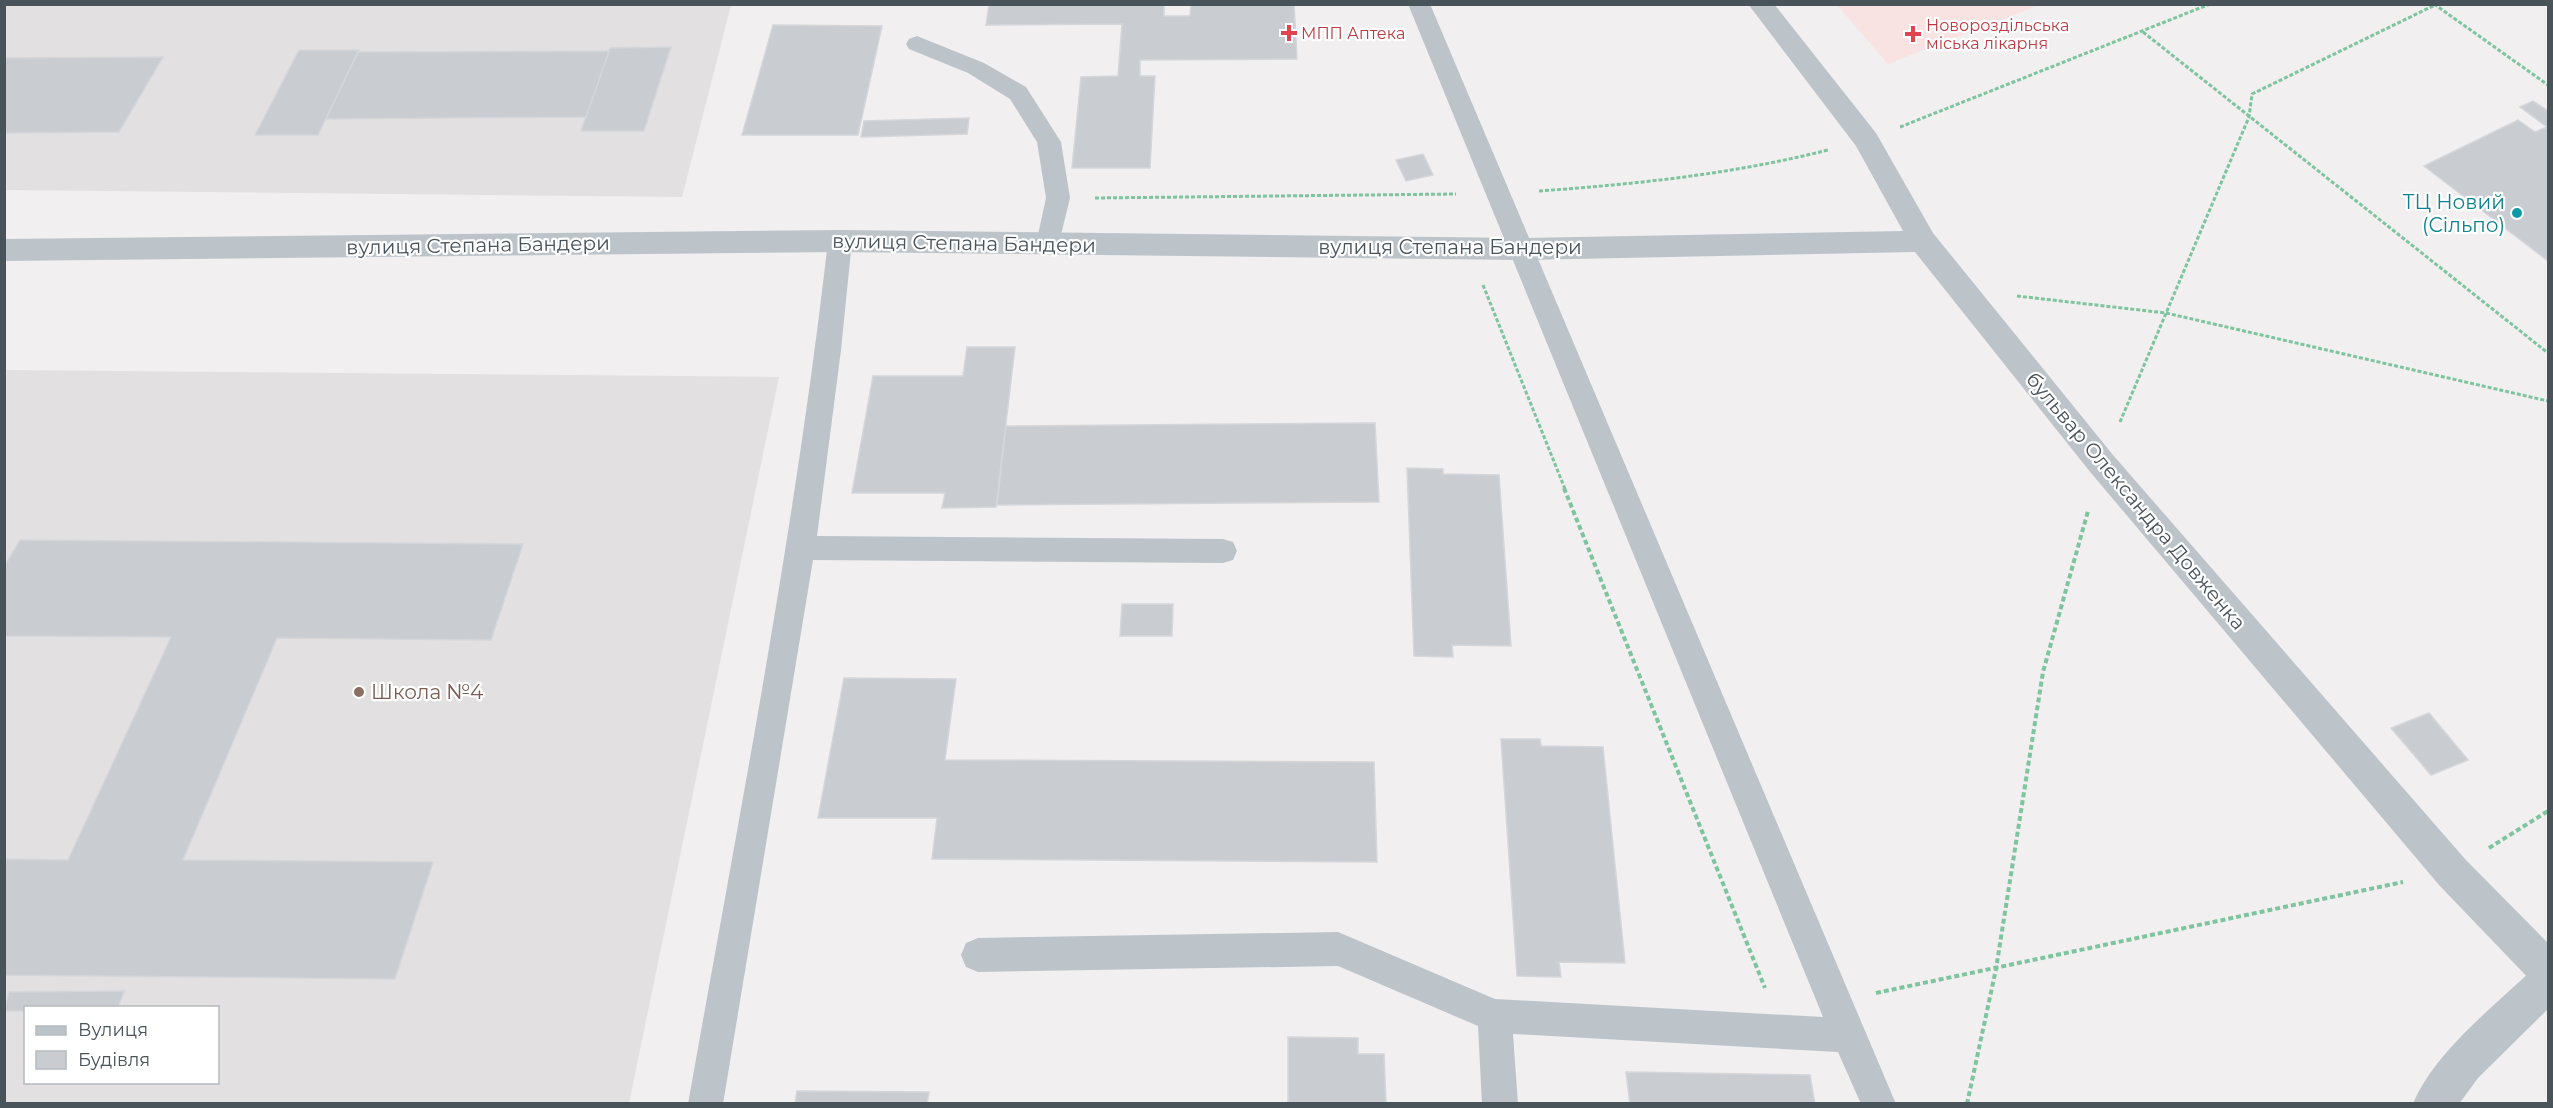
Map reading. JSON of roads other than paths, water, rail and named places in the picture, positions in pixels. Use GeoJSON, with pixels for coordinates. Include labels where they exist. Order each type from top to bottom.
{"type":"FeatureCollection","features":[{"type":"Feature","properties":{"kind":"street","name":"бульвар Олександра Довженка"},"geometry":{"type":"LineString","coordinates":[[1760,4],[1866,140],[1923,242],[2102,464],[2452,872],[2548,970]]}},
{"type":"Feature","properties":{"kind":"street","name":"вулиця Степана Бандери"},"geometry":{"type":"LineString","coordinates":[[4,250],[840,241],[1519,249],[1923,242]]}},
{"type":"Feature","properties":{"kind":"street"},"geometry":{"type":"LineString","coordinates":[[2433,1104],[2464,1064],[2548,982]]}},
{"type":"Feature","properties":{"kind":"lane"},"geometry":{"type":"LineString","coordinates":[[1419,4],[1519,249],[1879,1104]]}},
{"type":"Feature","properties":{"kind":"lane"},"geometry":{"type":"LineString","coordinates":[[917,44],[976,68],[1018,93],[1049,142],[1058,198],[1048,244]]}},
{"type":"Feature","properties":{"kind":"lane"},"geometry":{"type":"LineString","coordinates":[[705,1104],[800,548],[831,336],[840,241]]}},
{"type":"Feature","properties":{"kind":"lane"},"geometry":{"type":"LineString","coordinates":[[800,548],[1223,550]]}},
{"type":"Feature","properties":{"kind":"lane"},"geometry":{"type":"LineString","coordinates":[[978,955],[1338,950],[1495,1016],[1848,1035]]}},
{"type":"Feature","properties":{"kind":"lane"},"geometry":{"type":"LineString","coordinates":[[1495,1016],[1500,1104]]}},
{"type":"Feature","properties":{"kind":"place","name":"МПП Аптека"},"geometry":{"type":"Point","coordinates":[1289,33]}},
{"type":"Feature","properties":{"kind":"place","name":"Новороздільська міська лікарня"},"geometry":{"type":"Point","coordinates":[1913,34]}},
{"type":"Feature","properties":{"kind":"place","name":"ТЦ Новий (Сільпо)"},"geometry":{"type":"Point","coordinates":[2517,213]}},
{"type":"Feature","properties":{"kind":"place","name":"Школа №4"},"geometry":{"type":"Point","coordinates":[359,692]}}]}
